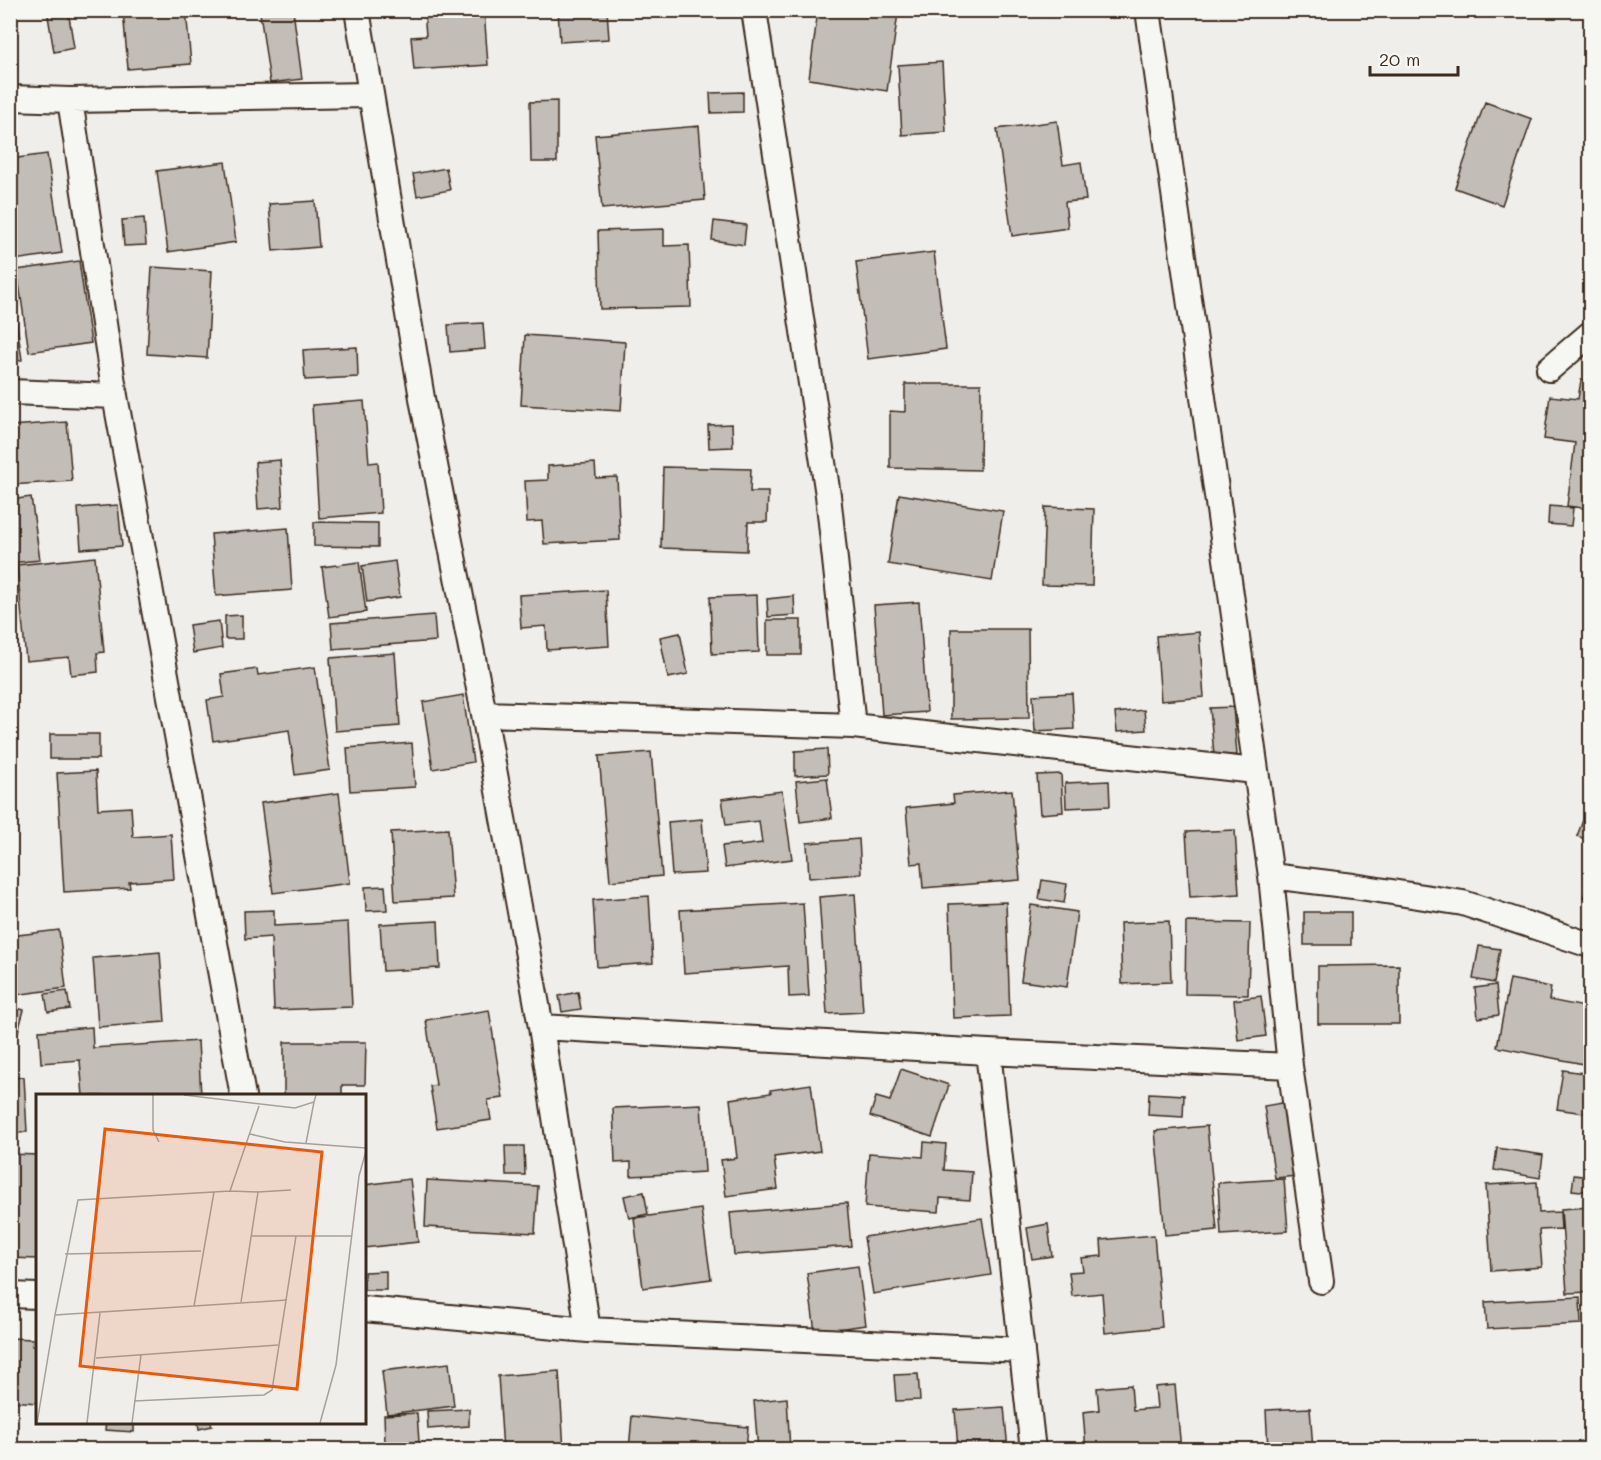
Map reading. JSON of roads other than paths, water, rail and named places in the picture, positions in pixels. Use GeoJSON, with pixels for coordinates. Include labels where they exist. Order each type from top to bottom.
{"type":"FeatureCollection","features":[{"type":"Feature","properties":{"kind":"street"},"geometry":{"type":"LineString","coordinates":[[357,10],[423,404],[484,714],[541,1028],[588,1330]]}},
{"type":"Feature","properties":{"kind":"street"},"geometry":{"type":"LineString","coordinates":[[754,10],[828,495],[853,726]]}},
{"type":"Feature","properties":{"kind":"street"},"geometry":{"type":"LineString","coordinates":[[1148,10],[1271,876],[1290,1066],[1321,1281]]}},
{"type":"Feature","properties":{"kind":"street"},"geometry":{"type":"LineString","coordinates":[[10,98],[70,100],[370,95]]}},
{"type":"Feature","properties":{"kind":"street"},"geometry":{"type":"LineString","coordinates":[[70,100],[115,396],[243,1094]]}},
{"type":"Feature","properties":{"kind":"street"},"geometry":{"type":"LineString","coordinates":[[1549,369],[1590,334]]}},
{"type":"Feature","properties":{"kind":"street"},"geometry":{"type":"LineString","coordinates":[[10,392],[115,396]]}},
{"type":"Feature","properties":{"kind":"street"},"geometry":{"type":"LineString","coordinates":[[484,714],[853,726],[1255,771]]}},
{"type":"Feature","properties":{"kind":"street"},"geometry":{"type":"LineString","coordinates":[[1271,876],[1463,903],[1590,945]]}},
{"type":"Feature","properties":{"kind":"street"},"geometry":{"type":"LineString","coordinates":[[541,1028],[1290,1066]]}},
{"type":"Feature","properties":{"kind":"street"},"geometry":{"type":"LineString","coordinates":[[988,1052],[1033,1449]]}},
{"type":"Feature","properties":{"kind":"street"},"geometry":{"type":"LineString","coordinates":[[10,1295],[36,1296]]}},
{"type":"Feature","properties":{"kind":"street"},"geometry":{"type":"LineString","coordinates":[[366,1310],[588,1330],[1022,1350]]}}]}
